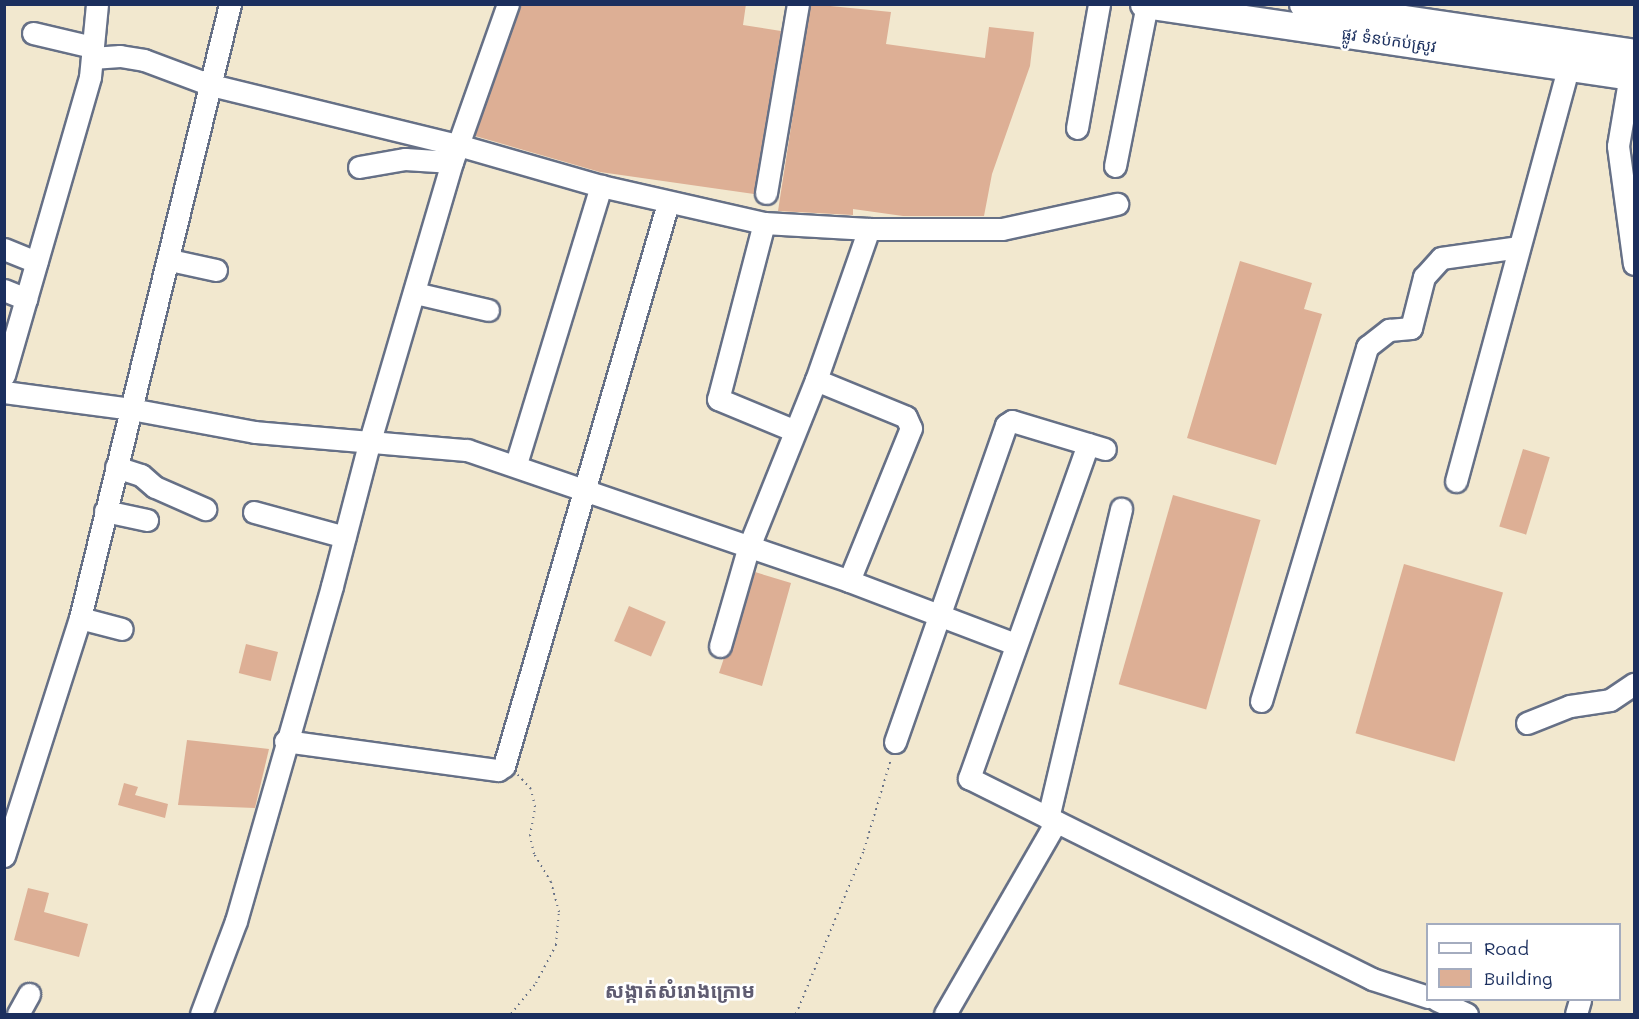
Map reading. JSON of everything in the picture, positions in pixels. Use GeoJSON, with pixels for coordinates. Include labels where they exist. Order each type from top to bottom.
{"type":"FeatureCollection","features":[{"type":"Feature","properties":{"kind":"main road","name":"ផ្លូវ ទំនប់កប់ស្រូវ"},"geometry":{"type":"LineString","coordinates":[[1303,4],[1332,6],[1571,55]]}},
{"type":"Feature","properties":{"kind":"main road","name":"ផ្លូវ ទំនប់កប់ស្រូវ"},"geometry":{"type":"LineString","coordinates":[[1146,5],[1633,64]]}},
{"type":"Feature","properties":{"kind":"street"},"geometry":{"type":"LineString","coordinates":[[4,375],[90,77],[97,4]]}},
{"type":"Feature","properties":{"kind":"street"},"geometry":{"type":"LineString","coordinates":[[4,856],[80,618],[116,467],[170,260],[230,4]]}},
{"type":"Feature","properties":{"kind":"street"},"geometry":{"type":"LineString","coordinates":[[201,1014],[236,921],[285,741],[345,537],[369,444],[455,154],[508,4]]}},
{"type":"Feature","properties":{"kind":"street"},"geometry":{"type":"LineString","coordinates":[[766,193],[798,4]]}},
{"type":"Feature","properties":{"kind":"street"},"geometry":{"type":"LineString","coordinates":[[1077,128],[1100,4]]}},
{"type":"Feature","properties":{"kind":"street"},"geometry":{"type":"LineString","coordinates":[[1115,166],[1146,5]]}},
{"type":"Feature","properties":{"kind":"street"},"geometry":{"type":"LineString","coordinates":[[33,33],[92,52],[144,60],[211,85],[455,154],[764,223],[869,229],[1002,229],[1117,204]]}},
{"type":"Feature","properties":{"kind":"street"},"geometry":{"type":"LineString","coordinates":[[1456,481],[1571,55]]}},
{"type":"Feature","properties":{"kind":"street"},"geometry":{"type":"LineString","coordinates":[[1633,64],[1618,146],[1635,264]]}},
{"type":"Feature","properties":{"kind":"street"},"geometry":{"type":"LineString","coordinates":[[359,166],[455,154]]}},
{"type":"Feature","properties":{"kind":"street"},"geometry":{"type":"LineString","coordinates":[[516,464],[601,186]]}},
{"type":"Feature","properties":{"kind":"street"},"geometry":{"type":"LineString","coordinates":[[285,741],[498,770],[504,766],[582,490],[668,203]]}},
{"type":"Feature","properties":{"kind":"street"},"geometry":{"type":"LineString","coordinates":[[764,223],[718,399],[793,430]]}},
{"type":"Feature","properties":{"kind":"street"},"geometry":{"type":"LineString","coordinates":[[720,646],[748,549],[793,430],[816,380],[869,229]]}},
{"type":"Feature","properties":{"kind":"street"},"geometry":{"type":"LineString","coordinates":[[1261,701],[1367,347],[1389,330],[1411,328],[1424,277],[1441,258],[1519,247]]}},
{"type":"Feature","properties":{"kind":"street"},"geometry":{"type":"LineString","coordinates":[[4,249],[37,262]]}},
{"type":"Feature","properties":{"kind":"street"},"geometry":{"type":"LineString","coordinates":[[170,260],[216,270]]}},
{"type":"Feature","properties":{"kind":"street"},"geometry":{"type":"LineString","coordinates":[[4,290],[27,299]]}},
{"type":"Feature","properties":{"kind":"street"},"geometry":{"type":"LineString","coordinates":[[415,293],[488,310]]}},
{"type":"Feature","properties":{"kind":"street"},"geometry":{"type":"LineString","coordinates":[[816,380],[906,417],[911,428],[849,581]]}},
{"type":"Feature","properties":{"kind":"street"},"geometry":{"type":"LineString","coordinates":[[4,392],[131,409],[255,432],[369,444],[467,450],[516,464],[748,549],[849,581],[1015,644]]}},
{"type":"Feature","properties":{"kind":"street"},"geometry":{"type":"LineString","coordinates":[[895,742],[1006,425],[1012,421],[1097,447],[1015,644],[969,778],[1372,979],[1426,995]]}},
{"type":"Feature","properties":{"kind":"street"},"geometry":{"type":"LineString","coordinates":[[116,467],[141,476],[155,487],[205,509]]}},
{"type":"Feature","properties":{"kind":"street"},"geometry":{"type":"LineString","coordinates":[[945,1014],[1052,820],[1121,508]]}},
{"type":"Feature","properties":{"kind":"street"},"geometry":{"type":"LineString","coordinates":[[105,511],[147,520]]}},
{"type":"Feature","properties":{"kind":"street"},"geometry":{"type":"LineString","coordinates":[[254,512],[345,537]]}},
{"type":"Feature","properties":{"kind":"street"},"geometry":{"type":"LineString","coordinates":[[80,618],[122,629]]}},
{"type":"Feature","properties":{"kind":"street"},"geometry":{"type":"LineString","coordinates":[[1527,723],[1570,706],[1610,700],[1635,684]]}},
{"type":"Feature","properties":{"kind":"street"},"geometry":{"type":"LineString","coordinates":[[18,1014],[28,994]]}},
{"type":"Feature","properties":{"kind":"street"},"geometry":{"type":"LineString","coordinates":[[1440,1001],[1461,1013]]}},
{"type":"Feature","properties":{"kind":"path"},"geometry":{"type":"LineString","coordinates":[[796,1014],[864,850],[895,742]]}},
{"type":"Feature","properties":{"kind":"path"},"geometry":{"type":"LineString","coordinates":[[504,766],[531,789],[535,807],[530,836],[534,854],[551,882],[559,912],[556,945],[536,983],[512,1014]]}},
{"type":"Feature","properties":{"kind":"building"},"geometry":{"type":"Polygon","coordinates":[[[520,4],[746,4],[743,25],[781,31],[754,194],[600,172],[475,136],[520,4]]]}},
{"type":"Feature","properties":{"kind":"building"},"geometry":{"type":"Polygon","coordinates":[[[810,4],[891,12],[886,44],[985,58],[989,27],[1034,32],[1030,66],[992,174],[984,216],[903,216],[853,209],[853,215],[778,211],[810,4]]]}},
{"type":"Feature","properties":{"kind":"building"},"geometry":{"type":"Polygon","coordinates":[[[1240,261],[1312,283],[1304,309],[1322,314],[1276,465],[1187,438],[1240,261]]]}},
{"type":"Feature","properties":{"kind":"building"},"geometry":{"type":"Polygon","coordinates":[[[1523,449],[1550,457],[1526,535],[1499,526],[1523,449]]]}},
{"type":"Feature","properties":{"kind":"building"},"geometry":{"type":"Polygon","coordinates":[[[1173,495],[1260,520],[1206,709],[1119,684],[1173,495]]]}},
{"type":"Feature","properties":{"kind":"building"},"geometry":{"type":"Polygon","coordinates":[[[1404,564],[1503,592],[1454,762],[1355,733],[1404,564]]]}},
{"type":"Feature","properties":{"kind":"building"},"geometry":{"type":"Polygon","coordinates":[[[755,572],[791,583],[762,686],[719,673],[724,658],[732,650],[755,572]]]}},
{"type":"Feature","properties":{"kind":"building"},"geometry":{"type":"Polygon","coordinates":[[[629,606],[666,622],[651,657],[614,641],[629,606]]]}},
{"type":"Feature","properties":{"kind":"building"},"geometry":{"type":"Polygon","coordinates":[[[246,644],[278,652],[271,681],[239,673],[246,644]]]}},
{"type":"Feature","properties":{"kind":"building"},"geometry":{"type":"Polygon","coordinates":[[[187,740],[269,749],[255,808],[178,805],[187,740]]]}},
{"type":"Feature","properties":{"kind":"building"},"geometry":{"type":"Polygon","coordinates":[[[124,783],[138,787],[135,795],[168,804],[165,818],[118,805],[124,783]]]}},
{"type":"Feature","properties":{"kind":"building"},"geometry":{"type":"Polygon","coordinates":[[[28,888],[49,893],[44,912],[88,924],[79,957],[14,940],[28,888]]]}},
{"type":"Feature","properties":{"kind":"district","name":"សង្កាត់សំរោងក្រោម"},"geometry":{"type":"Point","coordinates":[680,990]}}]}
